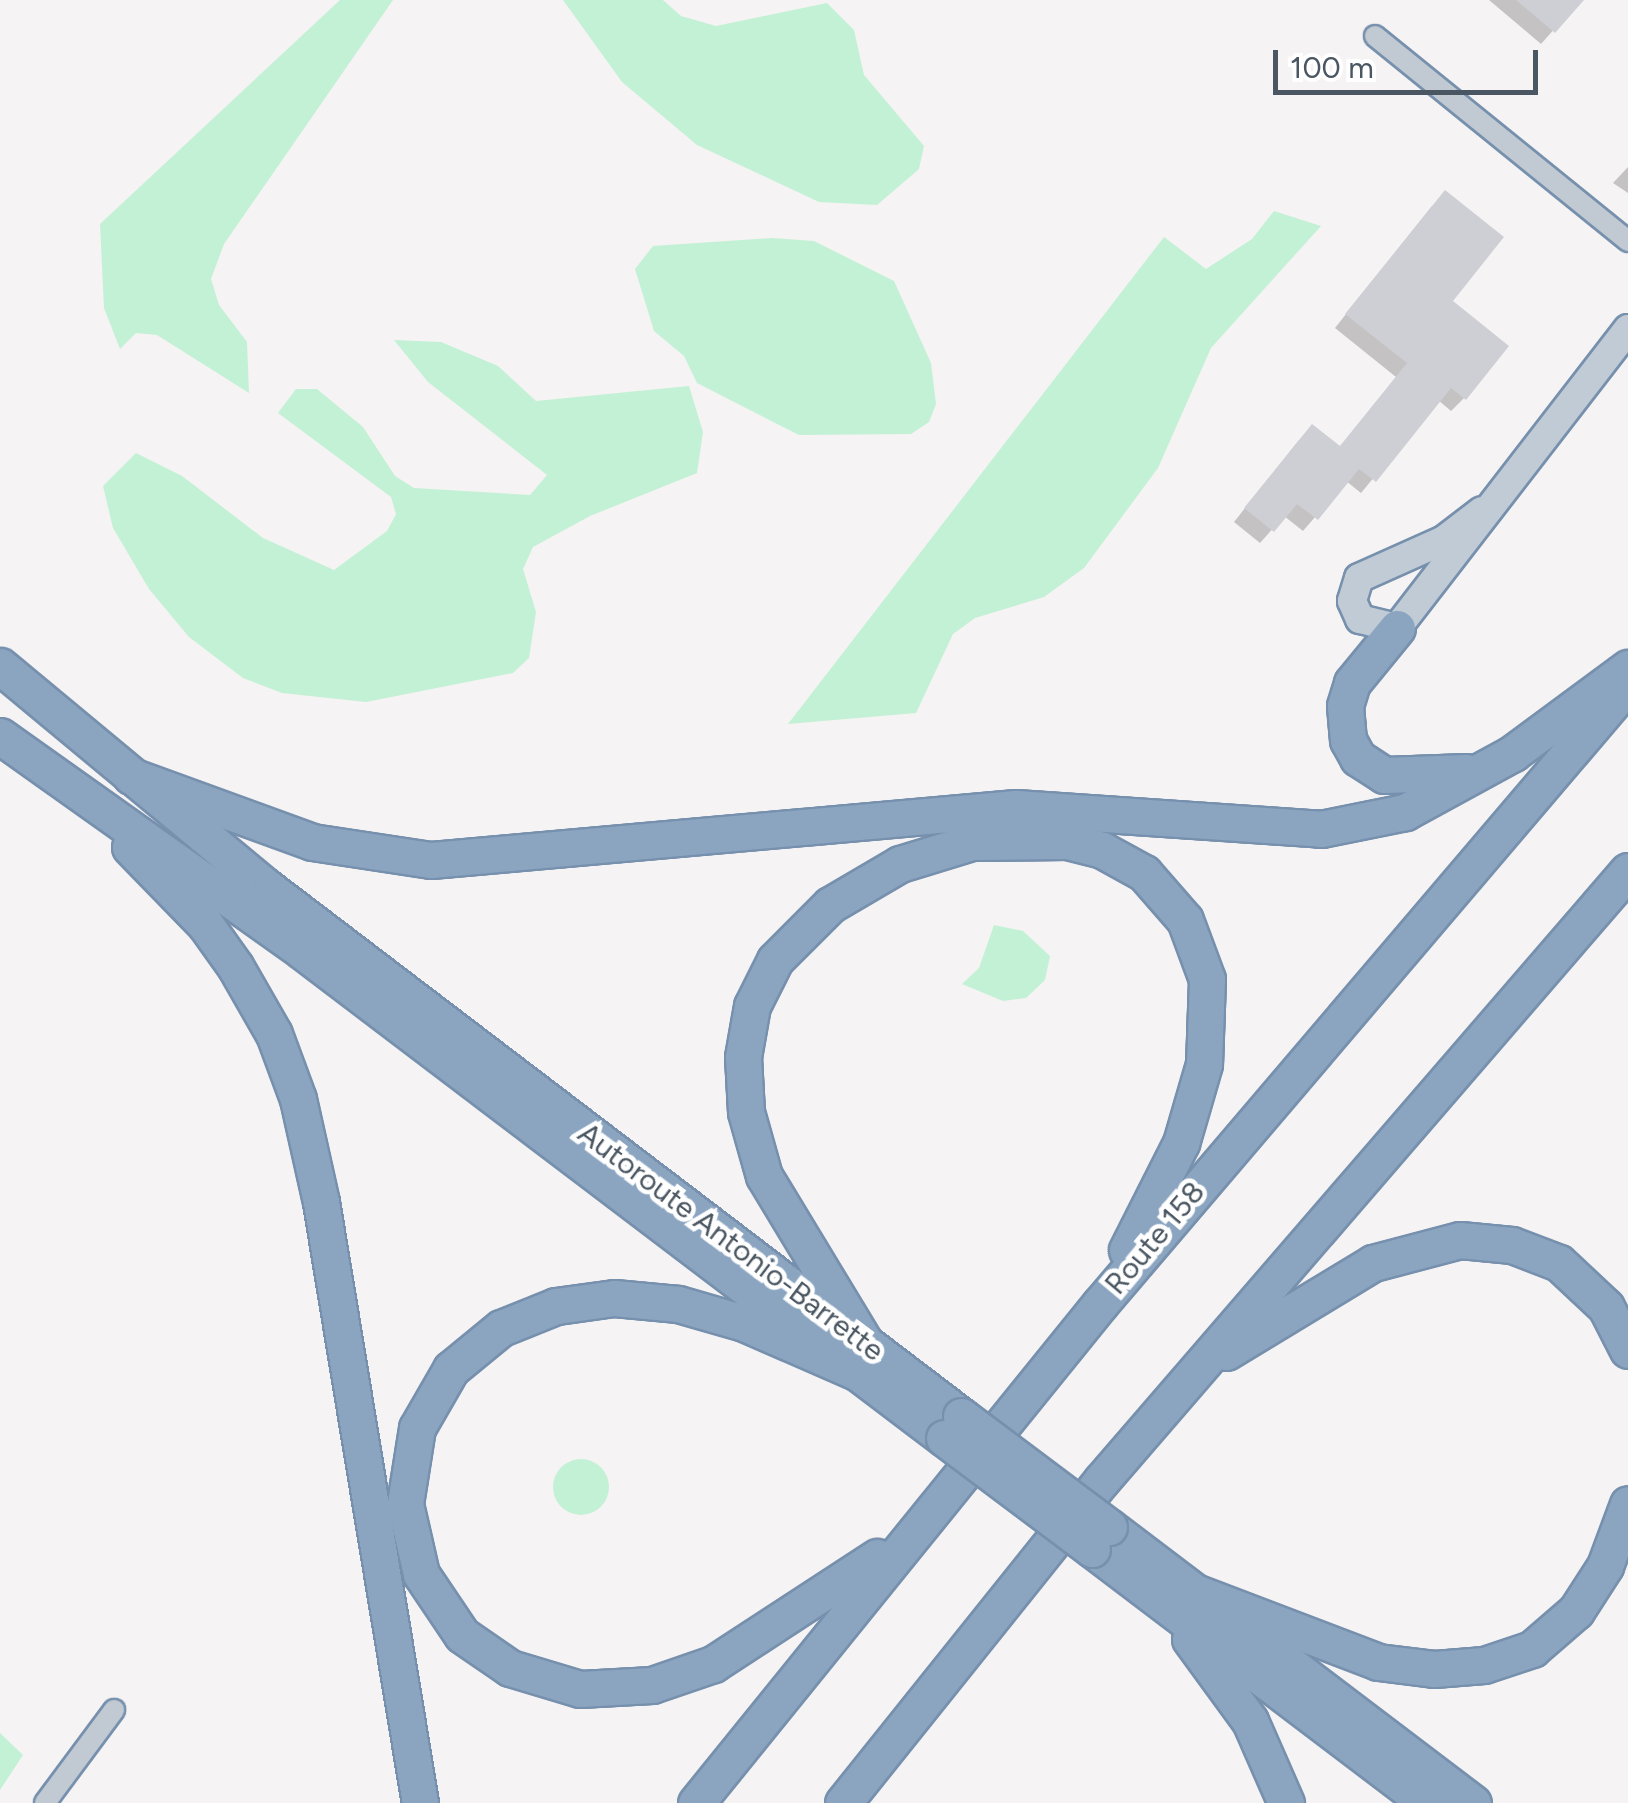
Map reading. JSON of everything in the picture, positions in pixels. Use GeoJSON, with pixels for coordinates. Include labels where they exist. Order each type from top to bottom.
{"type":"FeatureCollection","features":[{"type":"Feature","properties":{"kind":"highway"},"geometry":{"type":"LineString","coordinates":[[1397,628],[1347,695],[1344,719],[1353,750],[1374,770],[1395,778],[1477,771]]}},
{"type":"Feature","properties":{"kind":"highway","name":"Autoroute Antonio-Barrette"},"geometry":{"type":"LineString","coordinates":[[0,666],[131,776],[865,1361]]}},
{"type":"Feature","properties":{"kind":"highway"},"geometry":{"type":"LineString","coordinates":[[131,776],[312,842],[451,860],[1016,808],[1335,828],[1405,812],[1527,743],[1628,668]]}},
{"type":"Feature","properties":{"kind":"highway","name":"Route 158"},"geometry":{"type":"LineString","coordinates":[[696,1803],[1100,1304],[1628,684]]}},
{"type":"Feature","properties":{"kind":"highway","name":"Autoroute Antonio-Barrette"},"geometry":{"type":"LineString","coordinates":[[0,736],[865,1361],[1180,1599],[1426,1803]]}},
{"type":"Feature","properties":{"kind":"highway"},"geometry":{"type":"LineString","coordinates":[[58,776],[221,945],[262,1011],[291,1078],[321,1202],[420,1803]]}},
{"type":"Feature","properties":{"kind":"highway"},"geometry":{"type":"LineString","coordinates":[[865,1361],[758,1162],[744,1095],[748,1022],[776,960],[830,905],[900,864],[972,842],[1050,839],[1117,857],[1168,895],[1203,963],[1208,1029],[1196,1101],[1100,1304]]}},
{"type":"Feature","properties":{"kind":"highway"},"geometry":{"type":"LineString","coordinates":[[843,1803],[1199,1367],[1628,871]]}},
{"type":"Feature","properties":{"kind":"highway"},"geometry":{"type":"LineString","coordinates":[[1199,1367],[1373,1263],[1460,1240],[1512,1245],[1559,1263],[1606,1307],[1628,1350]]}},
{"type":"Feature","properties":{"kind":"highway"},"geometry":{"type":"LineString","coordinates":[[865,1361],[662,1300],[597,1299],[528,1315],[462,1358],[417,1428],[405,1488],[415,1560],[444,1613],[484,1654],[552,1684],[606,1690],[666,1681],[713,1664],[912,1535]]}},
{"type":"Feature","properties":{"kind":"highway"},"geometry":{"type":"LineString","coordinates":[[1180,1599],[1378,1662],[1434,1670],[1484,1666],[1532,1649],[1576,1611],[1605,1566],[1628,1504]]}},
{"type":"Feature","properties":{"kind":"highway"},"geometry":{"type":"LineString","coordinates":[[1180,1599],[1250,1721],[1286,1803]]}},
{"type":"Feature","properties":{"kind":"highway","name":"Autoroute Antonio-Barrette"},"geometry":{"type":"LineString","coordinates":[[1180,1599],[1473,1803]]}},
{"type":"Feature","properties":{"kind":"highway"},"geometry":{"type":"LineString","coordinates":[[870,1803],[888,1745]]}},
{"type":"Feature","properties":{"kind":"street"},"geometry":{"type":"LineString","coordinates":[[1375,36],[1628,241]]}},
{"type":"Feature","properties":{"kind":"street"},"geometry":{"type":"LineString","coordinates":[[1482,511],[1444,540],[1360,578],[1352,592],[1360,620],[1397,628],[1482,511],[1628,329]]}},
{"type":"Feature","properties":{"kind":"street"},"geometry":{"type":"LineString","coordinates":[[45,1803],[114,1710]]}},
{"type":"Feature","properties":{"kind":"green space"},"geometry":{"type":"Polygon","coordinates":[[[340,0],[393,0],[224,244],[211,279],[219,305],[247,342],[249,393],[157,335],[136,333],[120,349],[104,308],[100,224],[340,0]]]}},
{"type":"Feature","properties":{"kind":"green space"},"geometry":{"type":"Polygon","coordinates":[[[563,0],[663,0],[681,16],[716,26],[827,3],[854,30],[864,75],[924,146],[919,169],[877,205],[819,202],[697,145],[622,82],[563,0]]]}},
{"type":"Feature","properties":{"kind":"green space"},"geometry":{"type":"Polygon","coordinates":[[[1274,211],[1321,226],[1211,348],[1158,468],[1084,568],[1044,597],[975,618],[953,634],[916,713],[788,724],[1164,237],[1206,269],[1252,239],[1274,211]]]}},
{"type":"Feature","properties":{"kind":"green space"},"geometry":{"type":"Polygon","coordinates":[[[772,238],[814,241],[894,281],[931,363],[936,404],[929,422],[911,434],[799,435],[697,383],[684,356],[654,331],[635,269],[653,246],[772,238]]]}},
{"type":"Feature","properties":{"kind":"green space"},"geometry":{"type":"Polygon","coordinates":[[[394,340],[441,342],[498,366],[536,401],[689,386],[703,432],[697,473],[590,516],[533,547],[523,569],[536,612],[529,658],[513,673],[366,702],[282,693],[243,678],[189,637],[149,589],[113,528],[103,486],[136,453],[182,476],[263,538],[334,570],[387,531],[396,514],[391,497],[278,413],[296,389],[317,389],[363,427],[395,476],[414,488],[530,495],[547,475],[428,382],[394,340]]]}},
{"type":"Feature","properties":{"kind":"green space"},"geometry":{"type":"Polygon","coordinates":[[[994,925],[1023,931],[1050,956],[1045,980],[1026,998],[1003,1001],[962,984],[979,968],[994,925]]]}},
{"type":"Feature","properties":{"kind":"green space"},"geometry":{"type":"Polygon","coordinates":[[[581,1459],[601,1467],[609,1487],[601,1507],[581,1515],[561,1507],[553,1487],[561,1467],[581,1459]]]}},
{"type":"Feature","properties":{"kind":"green space"},"geometry":{"type":"Polygon","coordinates":[[[0,1733],[23,1755],[0,1790],[0,1733]]]}},
{"type":"Feature","properties":{"kind":"building"},"geometry":{"type":"Polygon","coordinates":[[[1516,0],[1584,0],[1555,33],[1516,0]]]}},
{"type":"Feature","properties":{"kind":"building"},"geometry":{"type":"Polygon","coordinates":[[[1445,190],[1504,237],[1453,301],[1509,346],[1466,400],[1451,388],[1376,482],[1359,469],[1318,520],[1297,504],[1274,532],[1244,508],[1312,424],[1340,446],[1407,363],[1345,314],[1445,190]]]}}]}
